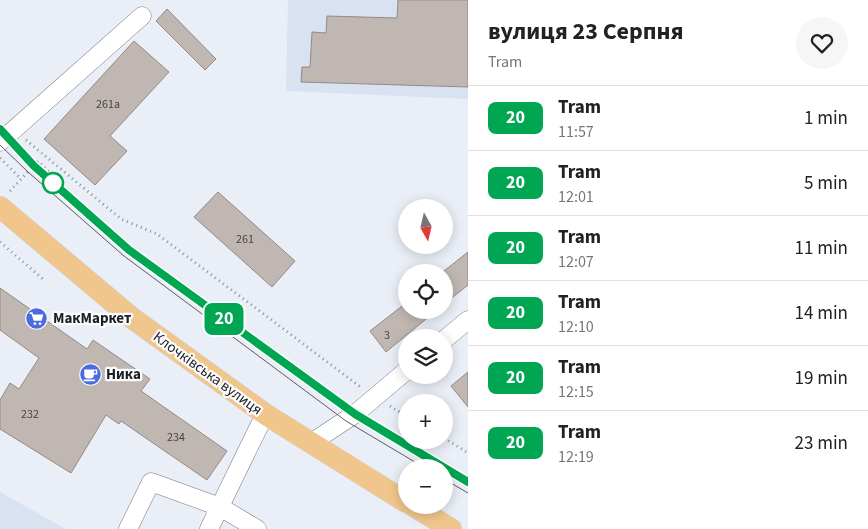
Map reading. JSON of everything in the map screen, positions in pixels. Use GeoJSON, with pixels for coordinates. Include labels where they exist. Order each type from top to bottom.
{"type":"FeatureCollection","features":[{"type":"Feature","properties":{"kind":"main road","name":"Клочківська вулиця"},"geometry":{"type":"LineString","coordinates":[[3,202],[132,318],[265,414],[398,497]]}},
{"type":"Feature","properties":{"kind":"main road"},"geometry":{"type":"LineString","coordinates":[[427,514],[451,529]]}},
{"type":"Feature","properties":{"kind":"street"},"geometry":{"type":"LineString","coordinates":[[0,142],[142,16]]}},
{"type":"Feature","properties":{"kind":"street"},"geometry":{"type":"LineString","coordinates":[[453,332],[468,320]]}},
{"type":"Feature","properties":{"kind":"street"},"geometry":{"type":"LineString","coordinates":[[311,443],[346,421],[398,378]]}},
{"type":"Feature","properties":{"kind":"street"},"geometry":{"type":"LineString","coordinates":[[209,529],[265,414]]}},
{"type":"Feature","properties":{"kind":"street"},"geometry":{"type":"LineString","coordinates":[[128,529],[150,482],[220,507],[257,529]]}},
{"type":"Feature","properties":{"kind":"path"},"geometry":{"type":"LineString","coordinates":[[15,129],[121,219],[157,234],[375,397],[398,411]]}},
{"type":"Feature","properties":{"kind":"path"},"geometry":{"type":"LineString","coordinates":[[3,202],[21,179],[44,155]]}},
{"type":"Feature","properties":{"kind":"path"},"geometry":{"type":"LineString","coordinates":[[0,157],[21,179]]}},
{"type":"Feature","properties":{"kind":"path"},"geometry":{"type":"LineString","coordinates":[[38,162],[56,179],[53,183]]}},
{"type":"Feature","properties":{"kind":"path"},"geometry":{"type":"LineString","coordinates":[[0,242],[43,279]]}},
{"type":"Feature","properties":{"kind":"path"},"geometry":{"type":"LineString","coordinates":[[453,444],[468,453]]}},
{"type":"Feature","properties":{"kind":"shaded area"},"geometry":{"type":"Polygon","coordinates":[[[288,0],[468,0],[468,99],[286,91],[288,0]]]}},
{"type":"Feature","properties":{"kind":"shaded area"},"geometry":{"type":"Polygon","coordinates":[[[0,492],[66,529],[0,529],[0,492]]]}},
{"type":"Feature","properties":{"kind":"building"},"geometry":{"type":"Polygon","coordinates":[[[398,0],[468,0],[468,87],[301,82],[302,67],[310,67],[312,32],[326,33],[327,16],[397,18],[398,0]]]}},
{"type":"Feature","properties":{"kind":"building"},"geometry":{"type":"Polygon","coordinates":[[[167,9],[216,59],[205,70],[156,21],[167,9]]]}},
{"type":"Feature","properties":{"kind":"building"},"geometry":{"type":"Polygon","coordinates":[[[134,41],[169,72],[110,136],[127,151],[95,185],[44,139],[134,41]]]}},
{"type":"Feature","properties":{"kind":"building"},"geometry":{"type":"Polygon","coordinates":[[[218,192],[295,261],[272,287],[194,217],[218,192]]]}},
{"type":"Feature","properties":{"kind":"building"},"geometry":{"type":"Polygon","coordinates":[[[468,252],[468,285],[453,297],[453,264],[468,252]]]}},
{"type":"Feature","properties":{"kind":"building"},"geometry":{"type":"Polygon","coordinates":[[[0,288],[87,349],[93,340],[150,379],[141,391],[227,451],[207,480],[121,421],[119,424],[106,415],[71,473],[0,429],[0,400],[10,383],[19,389],[39,358],[0,330],[0,288]]]}},
{"type":"Feature","properties":{"kind":"building"},"geometry":{"type":"Polygon","coordinates":[[[398,309],[398,319],[426,319],[414,329],[398,329],[398,342],[386,352],[370,331],[398,309]]]}},
{"type":"Feature","properties":{"kind":"building"},"geometry":{"type":"Polygon","coordinates":[[[468,372],[468,407],[451,386],[468,372]]]}},
{"type":"Feature","properties":{"kind":"tram line"},"geometry":{"type":"LineString","coordinates":[[0,129],[34,166],[129,250],[355,414],[468,482]]}},
{"type":"Feature","properties":{"kind":"tram line","name":"20"},"geometry":{"type":"LineString","coordinates":[[0,129],[34,166],[129,250],[355,414],[468,482]]}},
{"type":"Feature","properties":{"kind":"tram line"},"geometry":{"type":"LineString","coordinates":[[0,145],[124,256],[346,421],[410,459]]}},
{"type":"Feature","properties":{"kind":"tram line"},"geometry":{"type":"LineString","coordinates":[[453,484],[468,493]]}},
{"type":"Feature","properties":{"kind":"place","name":"МакМаркет"},"geometry":{"type":"Point","coordinates":[37,318]}},
{"type":"Feature","properties":{"kind":"place","name":"Ника"},"geometry":{"type":"Point","coordinates":[90,374]}}]}
